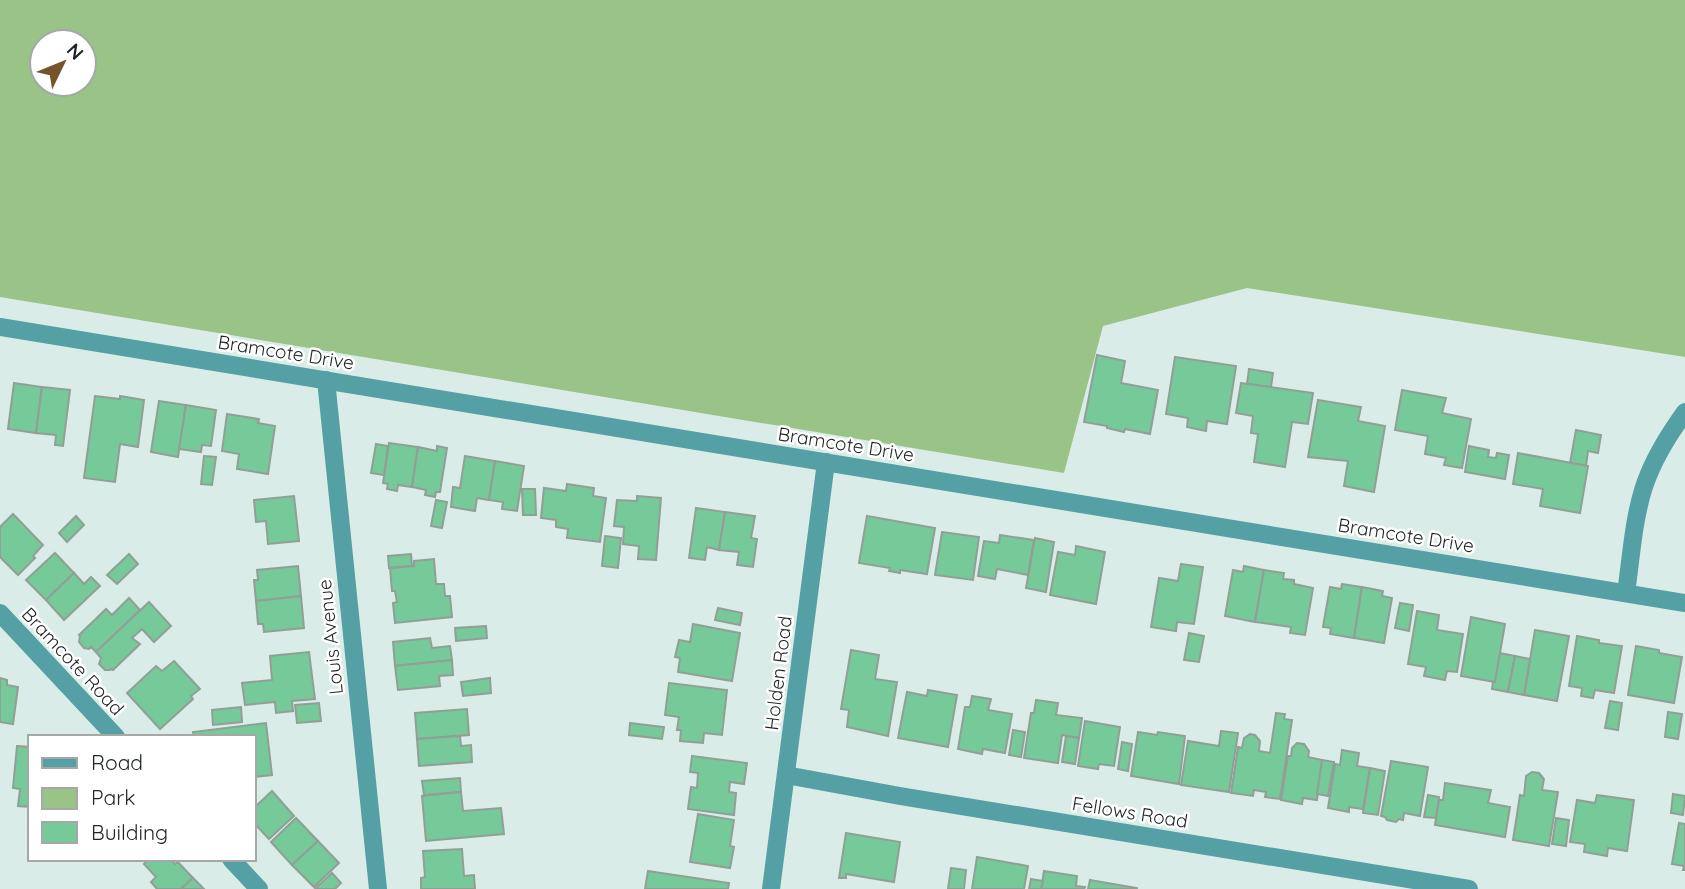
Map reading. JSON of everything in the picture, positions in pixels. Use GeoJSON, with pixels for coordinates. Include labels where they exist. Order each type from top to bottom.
{"type":"FeatureCollection","features":[{"type":"Feature","properties":{"kind":"street","name":"Bramcote Drive"},"geometry":{"type":"LineString","coordinates":[[0,327],[1685,603]]}},
{"type":"Feature","properties":{"kind":"street","name":"Louis Avenue"},"geometry":{"type":"LineString","coordinates":[[326,380],[378,889]]}},
{"type":"Feature","properties":{"kind":"street"},"geometry":{"type":"LineString","coordinates":[[1626,593],[1637,510],[1643,488],[1661,449],[1685,412]]}},
{"type":"Feature","properties":{"kind":"street","name":"Holden Road"},"geometry":{"type":"LineString","coordinates":[[771,889],[826,462]]}},
{"type":"Feature","properties":{"kind":"street","name":"Bramcote Road"},"geometry":{"type":"LineString","coordinates":[[0,613],[114,735]]}},
{"type":"Feature","properties":{"kind":"street","name":"Fellows Road"},"geometry":{"type":"LineString","coordinates":[[786,775],[1469,889]]}},
{"type":"Feature","properties":{"kind":"street"},"geometry":{"type":"LineString","coordinates":[[233,861],[259,889]]}},
{"type":"Feature","properties":{"kind":"green space"},"geometry":{"type":"Polygon","coordinates":[[[0,0],[1685,0],[1685,357],[1247,288],[1103,326],[1064,473],[0,297],[0,0]]]}},
{"type":"Feature","properties":{"kind":"building"},"geometry":{"type":"Polygon","coordinates":[[[1097,355],[1125,361],[1121,383],[1158,390],[1150,434],[1125,429],[1124,432],[1084,422],[1097,355]]]}},
{"type":"Feature","properties":{"kind":"building"},"geometry":{"type":"Polygon","coordinates":[[[1175,357],[1236,366],[1227,424],[1207,421],[1206,431],[1187,427],[1188,418],[1166,414],[1175,357]]]}},
{"type":"Feature","properties":{"kind":"building"},"geometry":{"type":"Polygon","coordinates":[[[1249,369],[1273,373],[1271,387],[1247,384],[1249,369]]]}},
{"type":"Feature","properties":{"kind":"building"},"geometry":{"type":"Polygon","coordinates":[[[14,383],[42,387],[36,433],[8,429],[14,383]]]}},
{"type":"Feature","properties":{"kind":"building"},"geometry":{"type":"Polygon","coordinates":[[[1241,383],[1313,393],[1308,424],[1292,422],[1285,467],[1254,462],[1258,434],[1251,433],[1253,416],[1236,413],[1241,383]]]}},
{"type":"Feature","properties":{"kind":"building"},"geometry":{"type":"Polygon","coordinates":[[[42,387],[70,390],[63,446],[55,445],[56,435],[36,433],[42,387]]]}},
{"type":"Feature","properties":{"kind":"building"},"geometry":{"type":"Polygon","coordinates":[[[1402,390],[1446,398],[1442,413],[1471,419],[1462,468],[1444,465],[1446,458],[1425,454],[1428,436],[1395,430],[1402,390]]]}},
{"type":"Feature","properties":{"kind":"building"},"geometry":{"type":"Polygon","coordinates":[[[95,396],[144,400],[138,447],[120,444],[115,482],[84,478],[95,396]]]}},
{"type":"Feature","properties":{"kind":"building"},"geometry":{"type":"Polygon","coordinates":[[[1318,400],[1361,407],[1358,421],[1385,426],[1374,492],[1344,486],[1348,461],[1308,457],[1318,400]]]}},
{"type":"Feature","properties":{"kind":"building"},"geometry":{"type":"Polygon","coordinates":[[[159,401],[186,405],[178,457],[151,452],[159,401]]]}},
{"type":"Feature","properties":{"kind":"building"},"geometry":{"type":"Polygon","coordinates":[[[186,405],[216,410],[211,446],[202,445],[201,452],[179,449],[186,405]]]}},
{"type":"Feature","properties":{"kind":"building"},"geometry":{"type":"Polygon","coordinates":[[[227,414],[259,419],[258,423],[275,426],[268,474],[237,469],[239,454],[222,451],[227,414]]]}},
{"type":"Feature","properties":{"kind":"building"},"geometry":{"type":"Polygon","coordinates":[[[1576,430],[1601,435],[1598,453],[1588,451],[1586,466],[1570,463],[1576,430]]]}},
{"type":"Feature","properties":{"kind":"building"},"geometry":{"type":"Polygon","coordinates":[[[389,443],[418,447],[412,487],[398,485],[397,491],[387,489],[388,484],[383,483],[389,443]]]}},
{"type":"Feature","properties":{"kind":"building"},"geometry":{"type":"Polygon","coordinates":[[[376,444],[388,446],[384,475],[371,473],[376,444]]]}},
{"type":"Feature","properties":{"kind":"building"},"geometry":{"type":"Polygon","coordinates":[[[437,446],[447,448],[440,492],[436,492],[435,497],[425,495],[426,490],[412,487],[418,447],[437,451],[437,446]]]}},
{"type":"Feature","properties":{"kind":"building"},"geometry":{"type":"Polygon","coordinates":[[[1469,446],[1489,450],[1488,457],[1496,458],[1497,453],[1509,455],[1505,479],[1465,472],[1469,446]]]}},
{"type":"Feature","properties":{"kind":"building"},"geometry":{"type":"Polygon","coordinates":[[[1518,453],[1588,466],[1580,513],[1540,506],[1543,489],[1513,484],[1518,453]]]}},
{"type":"Feature","properties":{"kind":"building"},"geometry":{"type":"Polygon","coordinates":[[[204,456],[216,457],[212,485],[201,484],[204,456]]]}},
{"type":"Feature","properties":{"kind":"building"},"geometry":{"type":"Polygon","coordinates":[[[465,456],[495,461],[489,500],[477,498],[475,511],[451,507],[453,487],[460,488],[465,456]]]}},
{"type":"Feature","properties":{"kind":"building"},"geometry":{"type":"Polygon","coordinates":[[[495,461],[524,466],[517,511],[502,509],[503,502],[489,500],[495,461]]]}},
{"type":"Feature","properties":{"kind":"building"},"geometry":{"type":"Polygon","coordinates":[[[567,484],[594,488],[593,496],[606,498],[600,542],[567,538],[568,529],[556,527],[556,520],[541,518],[544,488],[566,491],[567,484]]]}},
{"type":"Feature","properties":{"kind":"building"},"geometry":{"type":"Polygon","coordinates":[[[522,489],[535,489],[536,515],[523,515],[522,489]]]}},
{"type":"Feature","properties":{"kind":"building"},"geometry":{"type":"Polygon","coordinates":[[[294,496],[299,541],[268,544],[266,521],[256,522],[254,500],[294,496]]]}},
{"type":"Feature","properties":{"kind":"building"},"geometry":{"type":"Polygon","coordinates":[[[637,496],[661,498],[656,560],[638,559],[639,546],[623,544],[624,527],[614,526],[617,500],[637,501],[637,496]]]}},
{"type":"Feature","properties":{"kind":"building"},"geometry":{"type":"Polygon","coordinates":[[[436,500],[447,502],[442,528],[431,526],[436,500]]]}},
{"type":"Feature","properties":{"kind":"building"},"geometry":{"type":"Polygon","coordinates":[[[696,508],[725,512],[719,550],[707,547],[705,560],[689,558],[696,508]]]}},
{"type":"Feature","properties":{"kind":"building"},"geometry":{"type":"Polygon","coordinates":[[[725,512],[755,516],[751,538],[757,539],[753,567],[737,565],[739,552],[719,550],[725,512]]]}},
{"type":"Feature","properties":{"kind":"building"},"geometry":{"type":"Polygon","coordinates":[[[13,514],[43,545],[33,556],[35,558],[18,575],[0,557],[0,527],[13,514]]]}},
{"type":"Feature","properties":{"kind":"building"},"geometry":{"type":"Polygon","coordinates":[[[76,516],[84,525],[67,542],[59,533],[76,516]]]}},
{"type":"Feature","properties":{"kind":"building"},"geometry":{"type":"Polygon","coordinates":[[[867,516],[935,528],[927,574],[900,570],[900,573],[889,571],[890,568],[859,563],[867,516]]]}},
{"type":"Feature","properties":{"kind":"building"},"geometry":{"type":"Polygon","coordinates":[[[942,532],[979,537],[973,580],[935,575],[942,532]]]}},
{"type":"Feature","properties":{"kind":"building"},"geometry":{"type":"Polygon","coordinates":[[[1000,535],[1034,540],[1028,575],[997,569],[995,579],[978,576],[984,541],[999,543],[1000,535]]]}},
{"type":"Feature","properties":{"kind":"building"},"geometry":{"type":"Polygon","coordinates":[[[605,536],[621,538],[618,568],[602,566],[605,536]]]}},
{"type":"Feature","properties":{"kind":"building"},"geometry":{"type":"Polygon","coordinates":[[[1035,538],[1054,542],[1046,592],[1026,588],[1035,538]]]}},
{"type":"Feature","properties":{"kind":"building"},"geometry":{"type":"Polygon","coordinates":[[[1076,546],[1105,552],[1096,604],[1050,595],[1058,552],[1075,555],[1076,546]]]}},
{"type":"Feature","properties":{"kind":"building"},"geometry":{"type":"Polygon","coordinates":[[[55,553],[74,573],[46,600],[26,580],[55,553]]]}},
{"type":"Feature","properties":{"kind":"building"},"geometry":{"type":"Polygon","coordinates":[[[129,554],[138,564],[117,584],[107,575],[129,554]]]}},
{"type":"Feature","properties":{"kind":"building"},"geometry":{"type":"Polygon","coordinates":[[[411,554],[412,566],[389,568],[388,556],[411,554]]]}},
{"type":"Feature","properties":{"kind":"building"},"geometry":{"type":"Polygon","coordinates":[[[434,559],[436,584],[444,584],[445,596],[450,596],[452,617],[395,623],[393,603],[397,602],[395,591],[392,591],[390,568],[414,566],[414,561],[434,559]]]}},
{"type":"Feature","properties":{"kind":"building"},"geometry":{"type":"Polygon","coordinates":[[[1181,564],[1203,567],[1194,624],[1177,622],[1176,631],[1151,627],[1159,578],[1178,581],[1181,564]]]}},
{"type":"Feature","properties":{"kind":"building"},"geometry":{"type":"Polygon","coordinates":[[[298,566],[301,596],[256,601],[254,580],[258,580],[257,570],[298,566]]]}},
{"type":"Feature","properties":{"kind":"building"},"geometry":{"type":"Polygon","coordinates":[[[1244,566],[1264,570],[1255,622],[1225,616],[1233,570],[1243,572],[1244,566]]]}},
{"type":"Feature","properties":{"kind":"building"},"geometry":{"type":"Polygon","coordinates":[[[1264,570],[1284,573],[1283,579],[1294,580],[1294,584],[1313,588],[1305,635],[1290,633],[1291,627],[1255,622],[1264,570]]]}},
{"type":"Feature","properties":{"kind":"building"},"geometry":{"type":"Polygon","coordinates":[[[74,573],[84,584],[91,577],[100,586],[64,620],[46,600],[74,573]]]}},
{"type":"Feature","properties":{"kind":"building"},"geometry":{"type":"Polygon","coordinates":[[[1342,584],[1362,587],[1354,638],[1330,634],[1331,628],[1323,627],[1330,587],[1341,589],[1342,584]]]}},
{"type":"Feature","properties":{"kind":"building"},"geometry":{"type":"Polygon","coordinates":[[[1362,587],[1383,591],[1382,596],[1392,598],[1384,643],[1354,638],[1362,587]]]}},
{"type":"Feature","properties":{"kind":"building"},"geometry":{"type":"Polygon","coordinates":[[[301,596],[304,628],[264,632],[263,624],[258,624],[256,601],[301,596]]]}},
{"type":"Feature","properties":{"kind":"building"},"geometry":{"type":"Polygon","coordinates":[[[129,598],[140,610],[96,652],[91,647],[84,648],[79,642],[79,635],[106,609],[112,615],[129,598]]]}},
{"type":"Feature","properties":{"kind":"building"},"geometry":{"type":"Polygon","coordinates":[[[149,602],[171,626],[154,642],[142,629],[132,638],[140,644],[113,670],[105,670],[99,664],[101,658],[96,652],[149,602]]]}},
{"type":"Feature","properties":{"kind":"building"},"geometry":{"type":"Polygon","coordinates":[[[1400,603],[1413,605],[1409,631],[1395,628],[1400,603]]]}},
{"type":"Feature","properties":{"kind":"building"},"geometry":{"type":"Polygon","coordinates":[[[718,608],[742,613],[740,625],[715,620],[718,608]]]}},
{"type":"Feature","properties":{"kind":"building"},"geometry":{"type":"Polygon","coordinates":[[[1417,611],[1439,615],[1437,630],[1463,634],[1457,672],[1447,671],[1445,680],[1424,676],[1426,667],[1408,664],[1417,611]]]}},
{"type":"Feature","properties":{"kind":"building"},"geometry":{"type":"Polygon","coordinates":[[[1471,617],[1505,624],[1495,682],[1461,676],[1471,617]]]}},
{"type":"Feature","properties":{"kind":"building"},"geometry":{"type":"Polygon","coordinates":[[[693,624],[740,633],[732,681],[678,672],[680,658],[675,657],[679,640],[690,642],[693,624]]]}},
{"type":"Feature","properties":{"kind":"building"},"geometry":{"type":"Polygon","coordinates":[[[486,626],[487,638],[456,641],[455,628],[486,626]]]}},
{"type":"Feature","properties":{"kind":"building"},"geometry":{"type":"Polygon","coordinates":[[[1535,630],[1569,636],[1557,701],[1524,695],[1535,630]]]}},
{"type":"Feature","properties":{"kind":"building"},"geometry":{"type":"Polygon","coordinates":[[[1189,633],[1204,636],[1199,662],[1184,660],[1189,633]]]}},
{"type":"Feature","properties":{"kind":"building"},"geometry":{"type":"Polygon","coordinates":[[[1577,636],[1622,646],[1614,693],[1595,690],[1593,698],[1581,696],[1582,688],[1569,686],[1577,636]]]}},
{"type":"Feature","properties":{"kind":"building"},"geometry":{"type":"Polygon","coordinates":[[[430,638],[432,648],[450,646],[452,660],[395,666],[393,642],[430,638]]]}},
{"type":"Feature","properties":{"kind":"building"},"geometry":{"type":"Polygon","coordinates":[[[1636,646],[1682,657],[1674,703],[1628,695],[1636,646]]]}},
{"type":"Feature","properties":{"kind":"building"},"geometry":{"type":"Polygon","coordinates":[[[851,650],[879,655],[875,679],[897,682],[888,736],[847,727],[849,710],[841,709],[851,650]]]}},
{"type":"Feature","properties":{"kind":"building"},"geometry":{"type":"Polygon","coordinates":[[[309,652],[315,699],[292,701],[293,711],[276,713],[275,702],[245,705],[242,683],[272,680],[270,656],[309,652]]]}},
{"type":"Feature","properties":{"kind":"building"},"geometry":{"type":"Polygon","coordinates":[[[1500,653],[1515,656],[1508,692],[1492,689],[1500,653]]]}},
{"type":"Feature","properties":{"kind":"building"},"geometry":{"type":"Polygon","coordinates":[[[1515,656],[1530,659],[1524,695],[1508,692],[1515,656]]]}},
{"type":"Feature","properties":{"kind":"building"},"geometry":{"type":"Polygon","coordinates":[[[452,660],[453,675],[439,676],[440,686],[398,690],[395,666],[452,660]]]}},
{"type":"Feature","properties":{"kind":"building"},"geometry":{"type":"Polygon","coordinates":[[[174,661],[200,689],[191,696],[193,699],[160,729],[127,693],[156,666],[162,671],[174,661]]]}},
{"type":"Feature","properties":{"kind":"building"},"geometry":{"type":"Polygon","coordinates":[[[0,678],[7,680],[7,685],[18,687],[13,724],[0,722],[0,678]]]}},
{"type":"Feature","properties":{"kind":"building"},"geometry":{"type":"Polygon","coordinates":[[[490,678],[491,693],[463,696],[461,682],[490,678]]]}},
{"type":"Feature","properties":{"kind":"building"},"geometry":{"type":"Polygon","coordinates":[[[669,683],[727,690],[722,735],[704,733],[703,743],[680,741],[681,730],[677,730],[679,717],[665,715],[669,683]]]}},
{"type":"Feature","properties":{"kind":"building"},"geometry":{"type":"Polygon","coordinates":[[[928,690],[957,695],[948,747],[898,738],[907,692],[927,696],[928,690]]]}},
{"type":"Feature","properties":{"kind":"building"},"geometry":{"type":"Polygon","coordinates":[[[972,696],[991,699],[988,710],[1012,714],[1005,753],[983,749],[982,754],[958,749],[965,707],[970,707],[972,696]]]}},
{"type":"Feature","properties":{"kind":"building"},"geometry":{"type":"Polygon","coordinates":[[[1036,700],[1058,703],[1056,715],[1082,718],[1079,738],[1062,735],[1058,763],[1024,758],[1031,713],[1034,713],[1036,700]]]}},
{"type":"Feature","properties":{"kind":"building"},"geometry":{"type":"Polygon","coordinates":[[[1610,701],[1622,703],[1618,730],[1605,728],[1610,701]]]}},
{"type":"Feature","properties":{"kind":"building"},"geometry":{"type":"Polygon","coordinates":[[[319,703],[321,721],[297,723],[295,705],[319,703]]]}},
{"type":"Feature","properties":{"kind":"building"},"geometry":{"type":"Polygon","coordinates":[[[241,707],[242,722],[213,725],[212,710],[241,707]]]}},
{"type":"Feature","properties":{"kind":"building"},"geometry":{"type":"Polygon","coordinates":[[[467,709],[469,735],[417,739],[415,713],[467,709]]]}},
{"type":"Feature","properties":{"kind":"building"},"geometry":{"type":"Polygon","coordinates":[[[1668,712],[1682,714],[1678,739],[1665,737],[1668,712]]]}},
{"type":"Feature","properties":{"kind":"building"},"geometry":{"type":"Polygon","coordinates":[[[1276,713],[1285,714],[1284,719],[1292,720],[1280,799],[1265,797],[1266,792],[1254,790],[1253,796],[1231,793],[1238,747],[1242,748],[1244,738],[1250,734],[1260,741],[1259,751],[1270,753],[1276,713]]]}},
{"type":"Feature","properties":{"kind":"building"},"geometry":{"type":"Polygon","coordinates":[[[1085,721],[1120,727],[1114,766],[1099,764],[1098,769],[1078,766],[1085,721]]]}},
{"type":"Feature","properties":{"kind":"building"},"geometry":{"type":"Polygon","coordinates":[[[266,723],[272,775],[256,777],[256,735],[194,735],[193,732],[266,723]]]}},
{"type":"Feature","properties":{"kind":"building"},"geometry":{"type":"Polygon","coordinates":[[[630,723],[664,727],[662,739],[629,735],[630,723]]]}},
{"type":"Feature","properties":{"kind":"building"},"geometry":{"type":"Polygon","coordinates":[[[1013,730],[1025,732],[1021,757],[1009,755],[1013,730]]]}},
{"type":"Feature","properties":{"kind":"building"},"geometry":{"type":"Polygon","coordinates":[[[1221,731],[1238,733],[1229,792],[1181,785],[1188,741],[1219,746],[1221,731]]]}},
{"type":"Feature","properties":{"kind":"building"},"geometry":{"type":"Polygon","coordinates":[[[1138,732],[1185,736],[1179,784],[1131,776],[1138,732]]]}},
{"type":"Feature","properties":{"kind":"building"},"geometry":{"type":"Polygon","coordinates":[[[460,736],[461,746],[471,745],[472,762],[419,766],[417,739],[460,736]]]}},
{"type":"Feature","properties":{"kind":"building"},"geometry":{"type":"Polygon","coordinates":[[[1066,736],[1079,738],[1075,764],[1062,762],[1066,736]]]}},
{"type":"Feature","properties":{"kind":"building"},"geometry":{"type":"Polygon","coordinates":[[[1122,742],[1132,744],[1128,771],[1118,769],[1122,742]]]}},
{"type":"Feature","properties":{"kind":"building"},"geometry":{"type":"Polygon","coordinates":[[[1297,743],[1304,744],[1309,751],[1308,757],[1322,760],[1317,800],[1303,798],[1302,804],[1281,800],[1288,756],[1291,756],[1292,748],[1297,743]]]}},
{"type":"Feature","properties":{"kind":"building"},"geometry":{"type":"Polygon","coordinates":[[[17,746],[28,747],[28,807],[18,806],[20,789],[13,788],[17,746]]]}},
{"type":"Feature","properties":{"kind":"building"},"geometry":{"type":"Polygon","coordinates":[[[1342,750],[1359,753],[1357,766],[1370,768],[1363,809],[1349,807],[1349,812],[1328,808],[1335,764],[1340,765],[1342,750]]]}},
{"type":"Feature","properties":{"kind":"building"},"geometry":{"type":"Polygon","coordinates":[[[692,756],[747,763],[744,784],[730,782],[729,792],[736,793],[734,815],[688,809],[691,787],[697,788],[698,773],[690,772],[692,756]]]}},
{"type":"Feature","properties":{"kind":"building"},"geometry":{"type":"Polygon","coordinates":[[[1322,760],[1334,762],[1328,796],[1317,794],[1322,760]]]}},
{"type":"Feature","properties":{"kind":"building"},"geometry":{"type":"Polygon","coordinates":[[[1391,761],[1428,767],[1420,816],[1404,813],[1403,820],[1396,822],[1381,816],[1391,761]]]}},
{"type":"Feature","properties":{"kind":"building"},"geometry":{"type":"Polygon","coordinates":[[[1370,768],[1385,771],[1378,815],[1363,813],[1370,768]]]}},
{"type":"Feature","properties":{"kind":"building"},"geometry":{"type":"Polygon","coordinates":[[[1532,772],[1539,773],[1544,779],[1542,790],[1558,792],[1549,846],[1513,840],[1520,795],[1524,796],[1526,776],[1532,772]]]}},
{"type":"Feature","properties":{"kind":"building"},"geometry":{"type":"Polygon","coordinates":[[[460,778],[461,792],[424,795],[422,781],[460,778]]]}},
{"type":"Feature","properties":{"kind":"building"},"geometry":{"type":"Polygon","coordinates":[[[1445,783],[1491,790],[1488,803],[1510,807],[1505,837],[1435,825],[1445,783]]]}},
{"type":"Feature","properties":{"kind":"building"},"geometry":{"type":"Polygon","coordinates":[[[272,791],[294,816],[269,839],[256,825],[256,806],[272,791]]]}},
{"type":"Feature","properties":{"kind":"building"},"geometry":{"type":"Polygon","coordinates":[[[461,792],[463,811],[501,808],[504,834],[426,841],[422,796],[461,792]]]}},
{"type":"Feature","properties":{"kind":"building"},"geometry":{"type":"Polygon","coordinates":[[[1673,794],[1685,796],[1683,815],[1671,813],[1673,794]]]}},
{"type":"Feature","properties":{"kind":"building"},"geometry":{"type":"Polygon","coordinates":[[[1428,795],[1439,797],[1436,818],[1424,817],[1428,795]]]}},
{"type":"Feature","properties":{"kind":"building"},"geometry":{"type":"Polygon","coordinates":[[[1597,795],[1634,800],[1627,851],[1608,848],[1607,856],[1584,852],[1585,844],[1570,842],[1577,800],[1595,803],[1597,795]]]}},
{"type":"Feature","properties":{"kind":"building"},"geometry":{"type":"Polygon","coordinates":[[[698,814],[734,820],[730,846],[734,847],[730,868],[690,862],[698,814]]]}},
{"type":"Feature","properties":{"kind":"building"},"geometry":{"type":"Polygon","coordinates":[[[296,818],[318,841],[292,865],[271,842],[296,818]]]}},
{"type":"Feature","properties":{"kind":"building"},"geometry":{"type":"Polygon","coordinates":[[[1556,818],[1569,820],[1566,846],[1552,844],[1556,818]]]}},
{"type":"Feature","properties":{"kind":"building"},"geometry":{"type":"Polygon","coordinates":[[[1679,823],[1685,824],[1685,870],[1684,866],[1672,864],[1679,823]]]}},
{"type":"Feature","properties":{"kind":"building"},"geometry":{"type":"Polygon","coordinates":[[[846,833],[900,842],[894,882],[846,874],[846,878],[839,878],[846,833]]]}},
{"type":"Feature","properties":{"kind":"building"},"geometry":{"type":"Polygon","coordinates":[[[318,841],[339,863],[314,887],[292,865],[318,841]]]}},
{"type":"Feature","properties":{"kind":"building"},"geometry":{"type":"Polygon","coordinates":[[[462,849],[464,876],[474,875],[475,889],[421,889],[421,878],[425,877],[423,851],[462,849]]]}},
{"type":"Feature","properties":{"kind":"building"},"geometry":{"type":"Polygon","coordinates":[[[977,857],[1028,866],[1024,889],[972,889],[977,857]]]}},
{"type":"Feature","properties":{"kind":"building"},"geometry":{"type":"Polygon","coordinates":[[[146,861],[178,862],[193,878],[181,889],[157,889],[151,882],[156,877],[144,864],[146,861]]]}},
{"type":"Feature","properties":{"kind":"building"},"geometry":{"type":"Polygon","coordinates":[[[951,868],[966,870],[964,889],[948,889],[951,868]]]}},
{"type":"Feature","properties":{"kind":"building"},"geometry":{"type":"Polygon","coordinates":[[[648,871],[729,883],[728,889],[645,889],[648,871]]]}},
{"type":"Feature","properties":{"kind":"building"},"geometry":{"type":"Polygon","coordinates":[[[1044,871],[1077,876],[1076,886],[1085,887],[1041,889],[1044,871]]]}},
{"type":"Feature","properties":{"kind":"building"},"geometry":{"type":"Polygon","coordinates":[[[332,873],[341,883],[335,889],[315,889],[332,873]]]}},
{"type":"Feature","properties":{"kind":"building"},"geometry":{"type":"Polygon","coordinates":[[[193,878],[204,889],[181,889],[193,878]]]}},
{"type":"Feature","properties":{"kind":"building"},"geometry":{"type":"Polygon","coordinates":[[[1031,879],[1043,881],[1041,889],[1029,889],[1031,879]]]}},
{"type":"Feature","properties":{"kind":"building"},"geometry":{"type":"Polygon","coordinates":[[[1090,880],[1137,888],[1137,889],[1088,889],[1090,880]]]}}]}
